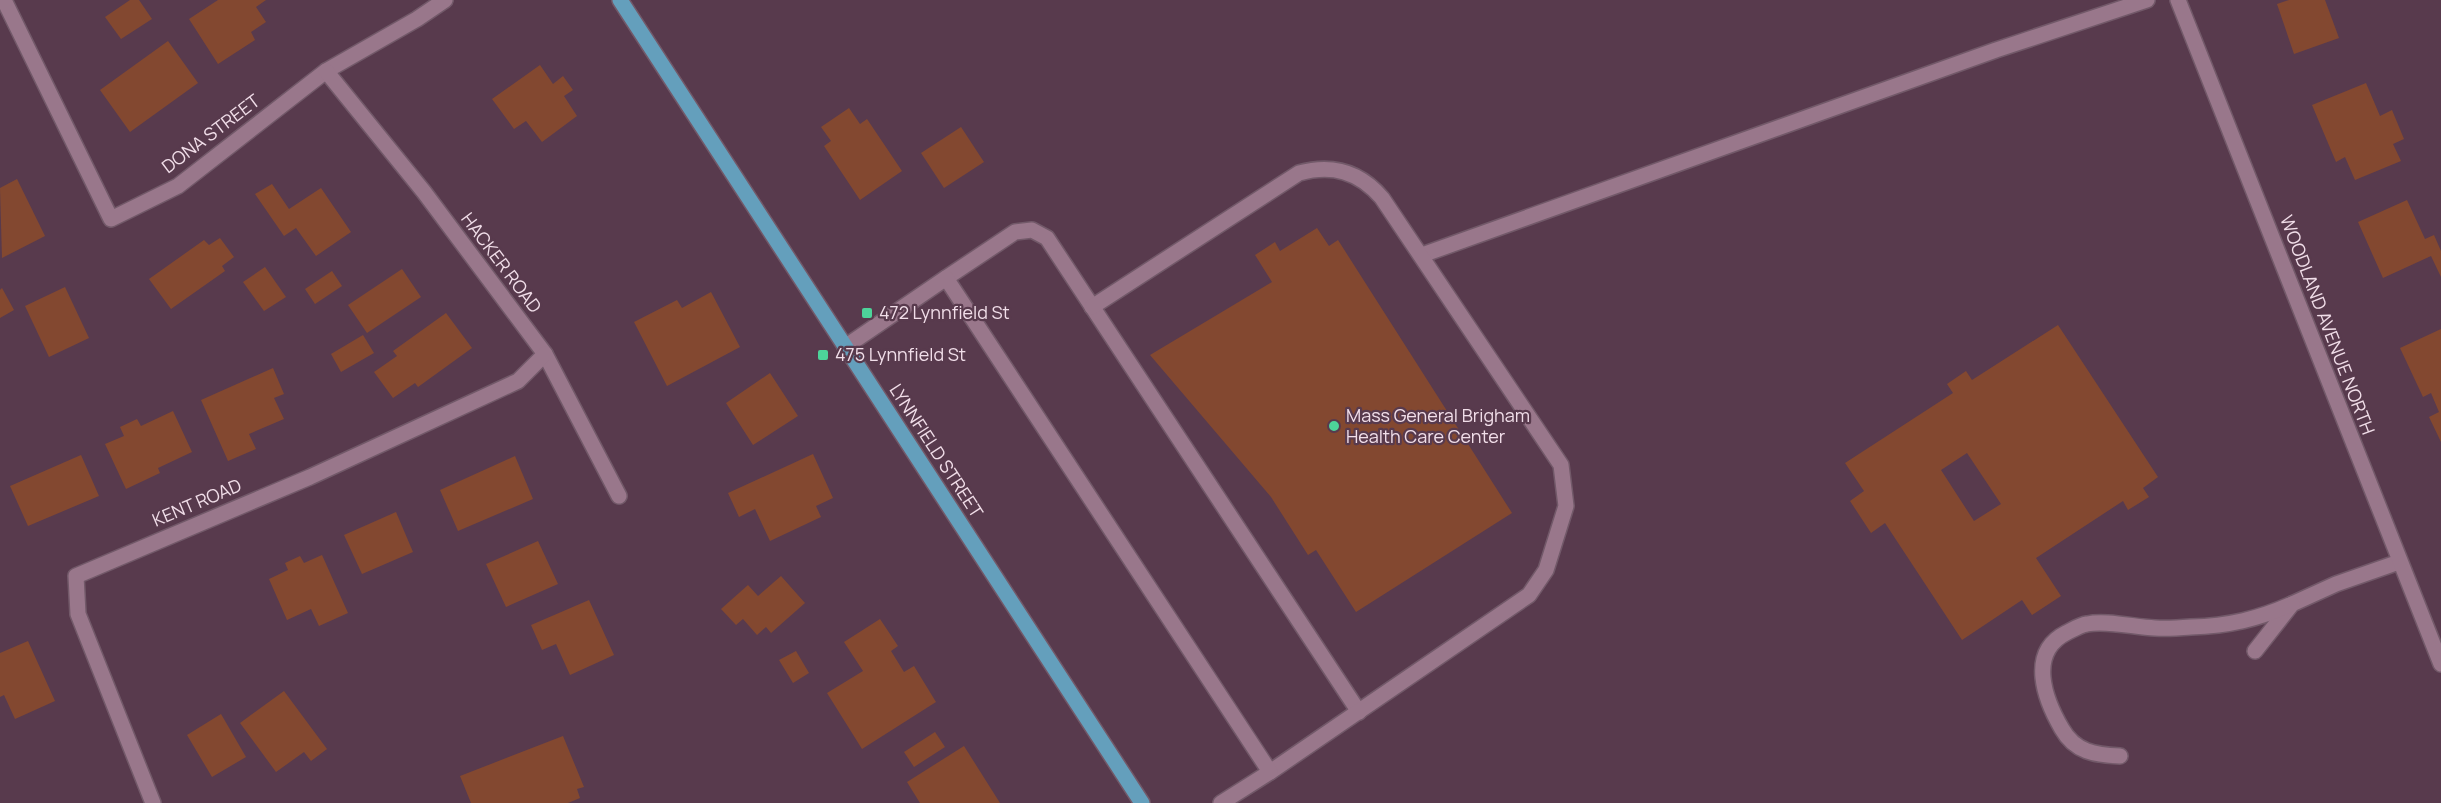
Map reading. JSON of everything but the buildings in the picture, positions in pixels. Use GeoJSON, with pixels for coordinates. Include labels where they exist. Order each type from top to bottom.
{"type":"FeatureCollection","features":[{"type":"Feature","properties":{"kind":"main road","name":"LYNNFIELD STREET"},"geometry":{"type":"LineString","coordinates":[[620,0],[1142,803]]}},
{"type":"Feature","properties":{"kind":"street","name":"DONA STREET"},"geometry":{"type":"LineString","coordinates":[[4,0],[111,219],[178,186],[326,70],[417,19],[445,0]]}},
{"type":"Feature","properties":{"kind":"street"},"geometry":{"type":"LineString","coordinates":[[1422,255],[1996,50],[2146,0]]}},
{"type":"Feature","properties":{"kind":"street","name":"WOODLAND AVENUE NORTH"},"geometry":{"type":"LineString","coordinates":[[2178,0],[2441,663]]}},
{"type":"Feature","properties":{"kind":"street","name":"HACKER ROAD"},"geometry":{"type":"LineString","coordinates":[[326,70],[424,192],[545,354],[619,496]]}},
{"type":"Feature","properties":{"kind":"street"},"geometry":{"type":"LineString","coordinates":[[1092,306],[1287,179],[1312,170],[1338,170],[1362,179],[1382,198],[1561,465],[1566,506],[1546,570],[1529,595],[1359,712],[1221,803]]}},
{"type":"Feature","properties":{"kind":"street"},"geometry":{"type":"LineString","coordinates":[[845,347],[1010,234],[1032,230],[1043,235],[1051,243],[1359,712]]}},
{"type":"Feature","properties":{"kind":"street"},"geometry":{"type":"LineString","coordinates":[[946,278],[1270,772]]}},
{"type":"Feature","properties":{"kind":"street","name":"KENT ROAD"},"geometry":{"type":"LineString","coordinates":[[153,803],[78,614],[76,576],[310,477],[518,381],[545,354]]}},
{"type":"Feature","properties":{"kind":"street"},"geometry":{"type":"LineString","coordinates":[[2120,756],[2099,755],[2078,748],[2066,736],[2049,705],[2042,681],[2043,664],[2048,648],[2058,637],[2087,624],[2155,628],[2224,625],[2260,618],[2336,584],[2399,562]]}},
{"type":"Feature","properties":{"kind":"street"},"geometry":{"type":"LineString","coordinates":[[2255,651],[2292,604]]}},
{"type":"Feature","properties":{"kind":"place","name":"472 Lynnfield St"},"geometry":{"type":"Point","coordinates":[867,313]}},
{"type":"Feature","properties":{"kind":"place","name":"475 Lynnfield St"},"geometry":{"type":"Point","coordinates":[823,355]}},
{"type":"Feature","properties":{"kind":"place","name":"Mass General Brigham Health Care Center"},"geometry":{"type":"Point","coordinates":[1334,426]}}]}
